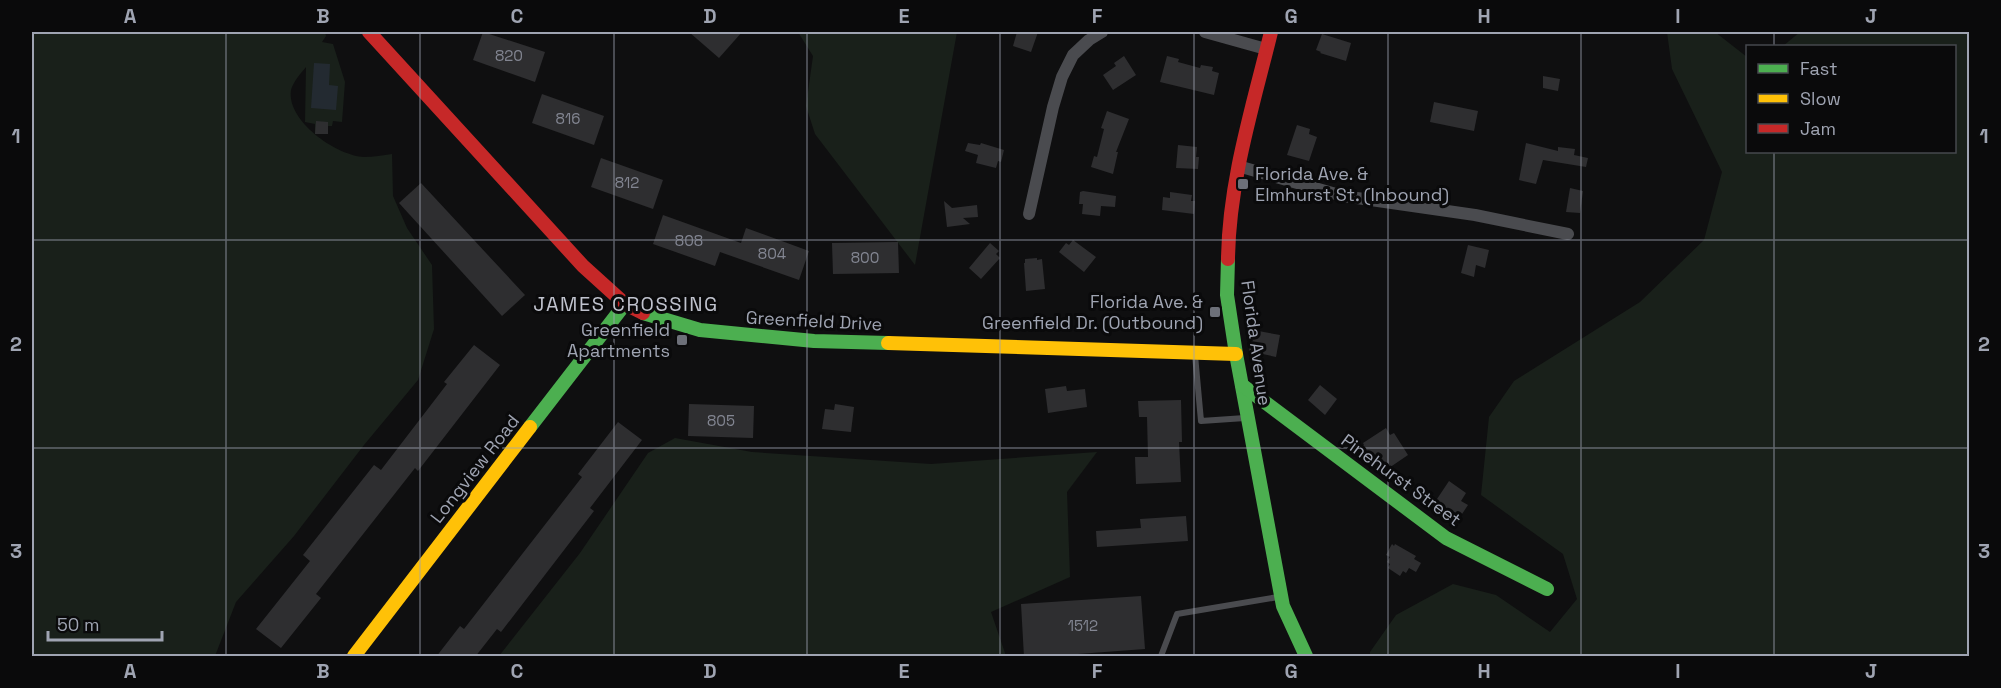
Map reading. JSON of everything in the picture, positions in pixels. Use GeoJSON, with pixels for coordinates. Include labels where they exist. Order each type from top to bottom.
{"type":"FeatureCollection","features":[{"type":"Feature","properties":{"kind":"street","name":"Greenfield Drive"},"geometry":{"type":"LineString","coordinates":[[369,32],[583,266],[625,304],[652,317],[699,330],[814,341],[1236,354]]}},
{"type":"Feature","properties":{"kind":"street"},"geometry":{"type":"LineString","coordinates":[[1029,214],[1062,77],[1073,55],[1089,40],[1102,32]]}},
{"type":"Feature","properties":{"kind":"street"},"geometry":{"type":"LineString","coordinates":[[1205,32],[1266,49]]}},
{"type":"Feature","properties":{"kind":"street","name":"Florida Avenue"},"geometry":{"type":"LineString","coordinates":[[1271,32],[1238,166],[1228,228],[1227,284],[1236,354],[1283,606],[1306,657]]}},
{"type":"Feature","properties":{"kind":"street"},"geometry":{"type":"LineString","coordinates":[[1238,166],[1343,196],[1475,215],[1568,234]]}},
{"type":"Feature","properties":{"kind":"street","name":"Longview Road"},"geometry":{"type":"LineString","coordinates":[[354,657],[625,304]]}},
{"type":"Feature","properties":{"kind":"street","name":"Pinehurst Street"},"geometry":{"type":"LineString","coordinates":[[1242,385],[1446,538],[1547,589]]}},
{"type":"Feature","properties":{"kind":"lane"},"geometry":{"type":"LineString","coordinates":[[1195,353],[1201,421],[1248,418]]}},
{"type":"Feature","properties":{"kind":"lane"},"geometry":{"type":"LineString","coordinates":[[1161,657],[1177,614],[1282,597]]}},
{"type":"Feature","properties":{"kind":"shaded area"},"geometry":{"type":"Polygon","coordinates":[[[32,32],[325,32],[326,36],[322,42],[333,44],[345,82],[342,122],[333,121],[332,126],[328,126],[328,134],[315,134],[315,124],[305,122],[306,67],[291,90],[296,113],[305,125],[316,135],[340,150],[364,157],[392,154],[393,196],[407,228],[432,265],[434,329],[418,380],[364,445],[294,536],[236,602],[215,656],[32,656],[32,32]]]}},
{"type":"Feature","properties":{"kind":"shaded area"},"geometry":{"type":"Polygon","coordinates":[[[798,32],[957,32],[915,265],[815,134],[806,106],[813,56],[798,32]]]}},
{"type":"Feature","properties":{"kind":"shaded area"},"geometry":{"type":"Polygon","coordinates":[[[1667,32],[1715,32],[1746,56],[1746,153],[1956,153],[1956,45],[1784,45],[1800,32],[1969,32],[1969,656],[1370,656],[1370,652],[1396,615],[1453,584],[1496,595],[1550,632],[1577,599],[1563,554],[1481,495],[1489,417],[1514,381],[1640,302],[1704,240],[1722,172],[1672,69],[1667,32]]]}},
{"type":"Feature","properties":{"kind":"shaded area"},"geometry":{"type":"Polygon","coordinates":[[[314,63],[330,64],[329,85],[338,86],[336,110],[311,108],[314,63]]]}},
{"type":"Feature","properties":{"kind":"shaded area"},"geometry":{"type":"Polygon","coordinates":[[[675,438],[752,452],[931,464],[1097,452],[1067,492],[1070,577],[991,612],[1006,656],[499,656],[580,553],[648,453],[675,438]]]}},
{"type":"Feature","properties":{"kind":"building"},"geometry":{"type":"Polygon","coordinates":[[[483,32],[545,52],[535,82],[473,60],[483,32]]]}},
{"type":"Feature","properties":{"kind":"building"},"geometry":{"type":"Polygon","coordinates":[[[689,32],[742,32],[719,58],[689,32]]]}},
{"type":"Feature","properties":{"kind":"building"},"geometry":{"type":"Polygon","coordinates":[[[1017,32],[1038,32],[1031,52],[1013,46],[1017,32]]]}},
{"type":"Feature","properties":{"kind":"building"},"geometry":{"type":"Polygon","coordinates":[[[1322,34],[1351,43],[1346,61],[1316,50],[1322,34]]]}},
{"type":"Feature","properties":{"kind":"building"},"geometry":{"type":"Polygon","coordinates":[[[1124,56],[1136,75],[1113,90],[1103,75],[1116,66],[1114,63],[1124,56]]]}},
{"type":"Feature","properties":{"kind":"building"},"geometry":{"type":"Polygon","coordinates":[[[1167,56],[1179,59],[1178,62],[1200,68],[1201,65],[1213,67],[1212,71],[1219,73],[1214,95],[1160,82],[1167,56]]]}},
{"type":"Feature","properties":{"kind":"building"},"geometry":{"type":"Polygon","coordinates":[[[1543,76],[1560,79],[1558,91],[1543,88],[1543,76]]]}},
{"type":"Feature","properties":{"kind":"building"},"geometry":{"type":"Polygon","coordinates":[[[542,94],[604,116],[594,145],[532,123],[542,94]]]}},
{"type":"Feature","properties":{"kind":"building"},"geometry":{"type":"Polygon","coordinates":[[[1434,102],[1478,111],[1474,131],[1430,122],[1434,102]]]}},
{"type":"Feature","properties":{"kind":"building"},"geometry":{"type":"Polygon","coordinates":[[[1107,111],[1129,119],[1116,152],[1118,152],[1113,174],[1091,167],[1094,156],[1097,157],[1104,129],[1101,128],[1107,111]]]}},
{"type":"Feature","properties":{"kind":"building"},"geometry":{"type":"Polygon","coordinates":[[[316,121],[328,122],[328,134],[315,134],[316,121]]]}},
{"type":"Feature","properties":{"kind":"building"},"geometry":{"type":"Polygon","coordinates":[[[1297,125],[1310,129],[1309,134],[1317,137],[1309,161],[1287,155],[1297,125]]]}},
{"type":"Feature","properties":{"kind":"building"},"geometry":{"type":"Polygon","coordinates":[[[968,143],[980,145],[981,143],[1004,150],[1001,162],[998,161],[996,168],[976,163],[978,155],[965,151],[968,143]]]}},
{"type":"Feature","properties":{"kind":"building"},"geometry":{"type":"Polygon","coordinates":[[[1526,143],[1558,151],[1558,147],[1575,149],[1574,155],[1588,158],[1586,167],[1543,160],[1536,184],[1519,180],[1526,143]]]}},
{"type":"Feature","properties":{"kind":"building"},"geometry":{"type":"Polygon","coordinates":[[[1178,145],[1197,147],[1198,169],[1176,168],[1178,145]]]}},
{"type":"Feature","properties":{"kind":"building"},"geometry":{"type":"Polygon","coordinates":[[[601,158],[663,180],[653,209],[591,187],[601,158]]]}},
{"type":"Feature","properties":{"kind":"building"},"geometry":{"type":"Polygon","coordinates":[[[421,183],[525,295],[502,316],[399,203],[421,183]]]}},
{"type":"Feature","properties":{"kind":"building"},"geometry":{"type":"Polygon","coordinates":[[[1570,188],[1583,191],[1580,213],[1566,212],[1570,188]]]}},
{"type":"Feature","properties":{"kind":"building"},"geometry":{"type":"Polygon","coordinates":[[[1080,192],[1116,196],[1115,207],[1101,206],[1100,216],[1082,214],[1083,204],[1079,204],[1080,192]]]}},
{"type":"Feature","properties":{"kind":"building"},"geometry":{"type":"Polygon","coordinates":[[[1170,192],[1192,195],[1191,201],[1195,201],[1194,214],[1162,210],[1163,197],[1170,198],[1170,192]]]}},
{"type":"Feature","properties":{"kind":"building"},"geometry":{"type":"Polygon","coordinates":[[[944,201],[952,208],[977,205],[978,217],[963,218],[970,224],[947,227],[944,201]]]}},
{"type":"Feature","properties":{"kind":"building"},"geometry":{"type":"Polygon","coordinates":[[[663,215],[741,243],[746,228],[809,251],[799,280],[720,252],[715,266],[653,244],[663,215]]]}},
{"type":"Feature","properties":{"kind":"building"},"geometry":{"type":"Polygon","coordinates":[[[1073,240],[1096,257],[1084,272],[1059,252],[1066,243],[1069,245],[1073,240]]]}},
{"type":"Feature","properties":{"kind":"building"},"geometry":{"type":"Polygon","coordinates":[[[898,242],[899,273],[833,274],[832,243],[898,242]]]}},
{"type":"Feature","properties":{"kind":"building"},"geometry":{"type":"Polygon","coordinates":[[[990,243],[999,251],[996,254],[1000,258],[981,279],[969,268],[990,243]]]}},
{"type":"Feature","properties":{"kind":"building"},"geometry":{"type":"Polygon","coordinates":[[[1468,245],[1489,250],[1485,268],[1476,265],[1474,277],[1461,273],[1468,245]]]}},
{"type":"Feature","properties":{"kind":"building"},"geometry":{"type":"Polygon","coordinates":[[[1037,258],[1037,260],[1042,259],[1045,289],[1026,291],[1025,259],[1037,258]]]}},
{"type":"Feature","properties":{"kind":"building"},"geometry":{"type":"Polygon","coordinates":[[[1253,330],[1280,335],[1276,357],[1249,351],[1253,330]]]}},
{"type":"Feature","properties":{"kind":"building"},"geometry":{"type":"Polygon","coordinates":[[[474,345],[500,365],[418,471],[415,468],[316,594],[321,598],[281,648],[256,629],[310,561],[303,555],[374,465],[381,470],[447,384],[444,382],[474,345]]]}},
{"type":"Feature","properties":{"kind":"building"},"geometry":{"type":"Polygon","coordinates":[[[1320,385],[1337,399],[1325,415],[1308,400],[1320,385]]]}},
{"type":"Feature","properties":{"kind":"building"},"geometry":{"type":"Polygon","coordinates":[[[1066,386],[1067,391],[1085,389],[1087,407],[1048,413],[1045,389],[1066,386]]]}},
{"type":"Feature","properties":{"kind":"building"},"geometry":{"type":"Polygon","coordinates":[[[1181,400],[1182,442],[1179,442],[1181,482],[1136,484],[1135,457],[1148,457],[1147,417],[1139,417],[1138,401],[1181,400]]]}},
{"type":"Feature","properties":{"kind":"building"},"geometry":{"type":"Polygon","coordinates":[[[689,404],[754,406],[753,438],[688,436],[689,404]]]}},
{"type":"Feature","properties":{"kind":"building"},"geometry":{"type":"Polygon","coordinates":[[[835,404],[854,407],[851,432],[822,429],[825,409],[834,410],[835,404]]]}},
{"type":"Feature","properties":{"kind":"building"},"geometry":{"type":"Polygon","coordinates":[[[618,422],[642,440],[590,508],[594,511],[501,632],[497,629],[475,657],[436,657],[460,626],[464,629],[582,477],[578,474],[618,422]]]}},
{"type":"Feature","properties":{"kind":"building"},"geometry":{"type":"Polygon","coordinates":[[[1386,428],[1390,435],[1394,433],[1408,455],[1383,472],[1377,463],[1372,466],[1360,448],[1364,445],[1363,443],[1386,428]]]}},
{"type":"Feature","properties":{"kind":"building"},"geometry":{"type":"Polygon","coordinates":[[[1449,481],[1466,493],[1461,501],[1468,505],[1454,526],[1442,518],[1445,514],[1433,505],[1449,481]]]}},
{"type":"Feature","properties":{"kind":"building"},"geometry":{"type":"Polygon","coordinates":[[[1186,516],[1188,541],[1097,547],[1096,531],[1141,528],[1140,519],[1186,516]]]}},
{"type":"Feature","properties":{"kind":"building"},"geometry":{"type":"Polygon","coordinates":[[[1392,544],[1416,556],[1414,559],[1421,563],[1416,572],[1409,568],[1400,576],[1388,568],[1390,564],[1387,562],[1390,557],[1386,555],[1392,544]]]}},
{"type":"Feature","properties":{"kind":"building"},"geometry":{"type":"Polygon","coordinates":[[[1141,596],[1145,649],[1078,654],[1078,657],[1024,657],[1021,604],[1141,596]]]}},
{"type":"Feature","properties":{"kind":"traffic: fast"},"geometry":{"type":"LineString","coordinates":[[1228,259],[1227,295],[1236,354],[1283,606],[1306,656]]}},
{"type":"Feature","properties":{"kind":"traffic: fast"},"geometry":{"type":"LineString","coordinates":[[530,427],[625,304]]}},
{"type":"Feature","properties":{"kind":"traffic: fast"},"geometry":{"type":"LineString","coordinates":[[643,313],[700,330],[814,341],[888,343]]}},
{"type":"Feature","properties":{"kind":"traffic: fast"},"geometry":{"type":"LineString","coordinates":[[1242,385],[1446,538],[1547,589]]}},
{"type":"Feature","properties":{"kind":"traffic: slow"},"geometry":{"type":"LineString","coordinates":[[888,343],[1236,354]]}},
{"type":"Feature","properties":{"kind":"traffic: slow"},"geometry":{"type":"LineString","coordinates":[[354,656],[530,427]]}},
{"type":"Feature","properties":{"kind":"traffic: jam"},"geometry":{"type":"LineString","coordinates":[[369,32],[583,266],[625,304],[643,313]]}},
{"type":"Feature","properties":{"kind":"traffic: jam"},"geometry":{"type":"LineString","coordinates":[[1228,259],[1229,230],[1237,172],[1271,32]]}},
{"type":"Feature","properties":{"kind":"place","name":"Florida Ave. & Elmhurst St. (Inbound)"},"geometry":{"type":"Point","coordinates":[1243,184]}},
{"type":"Feature","properties":{"kind":"place","name":"Florida Ave. & Greenfield Dr. (Outbound)"},"geometry":{"type":"Point","coordinates":[1215,312]}},
{"type":"Feature","properties":{"kind":"place","name":"Greenfield Apartments"},"geometry":{"type":"Point","coordinates":[682,340]}},
{"type":"Feature","properties":{"kind":"district","name":"JAMES CROSSING"},"geometry":{"type":"Point","coordinates":[626,304]}}]}
